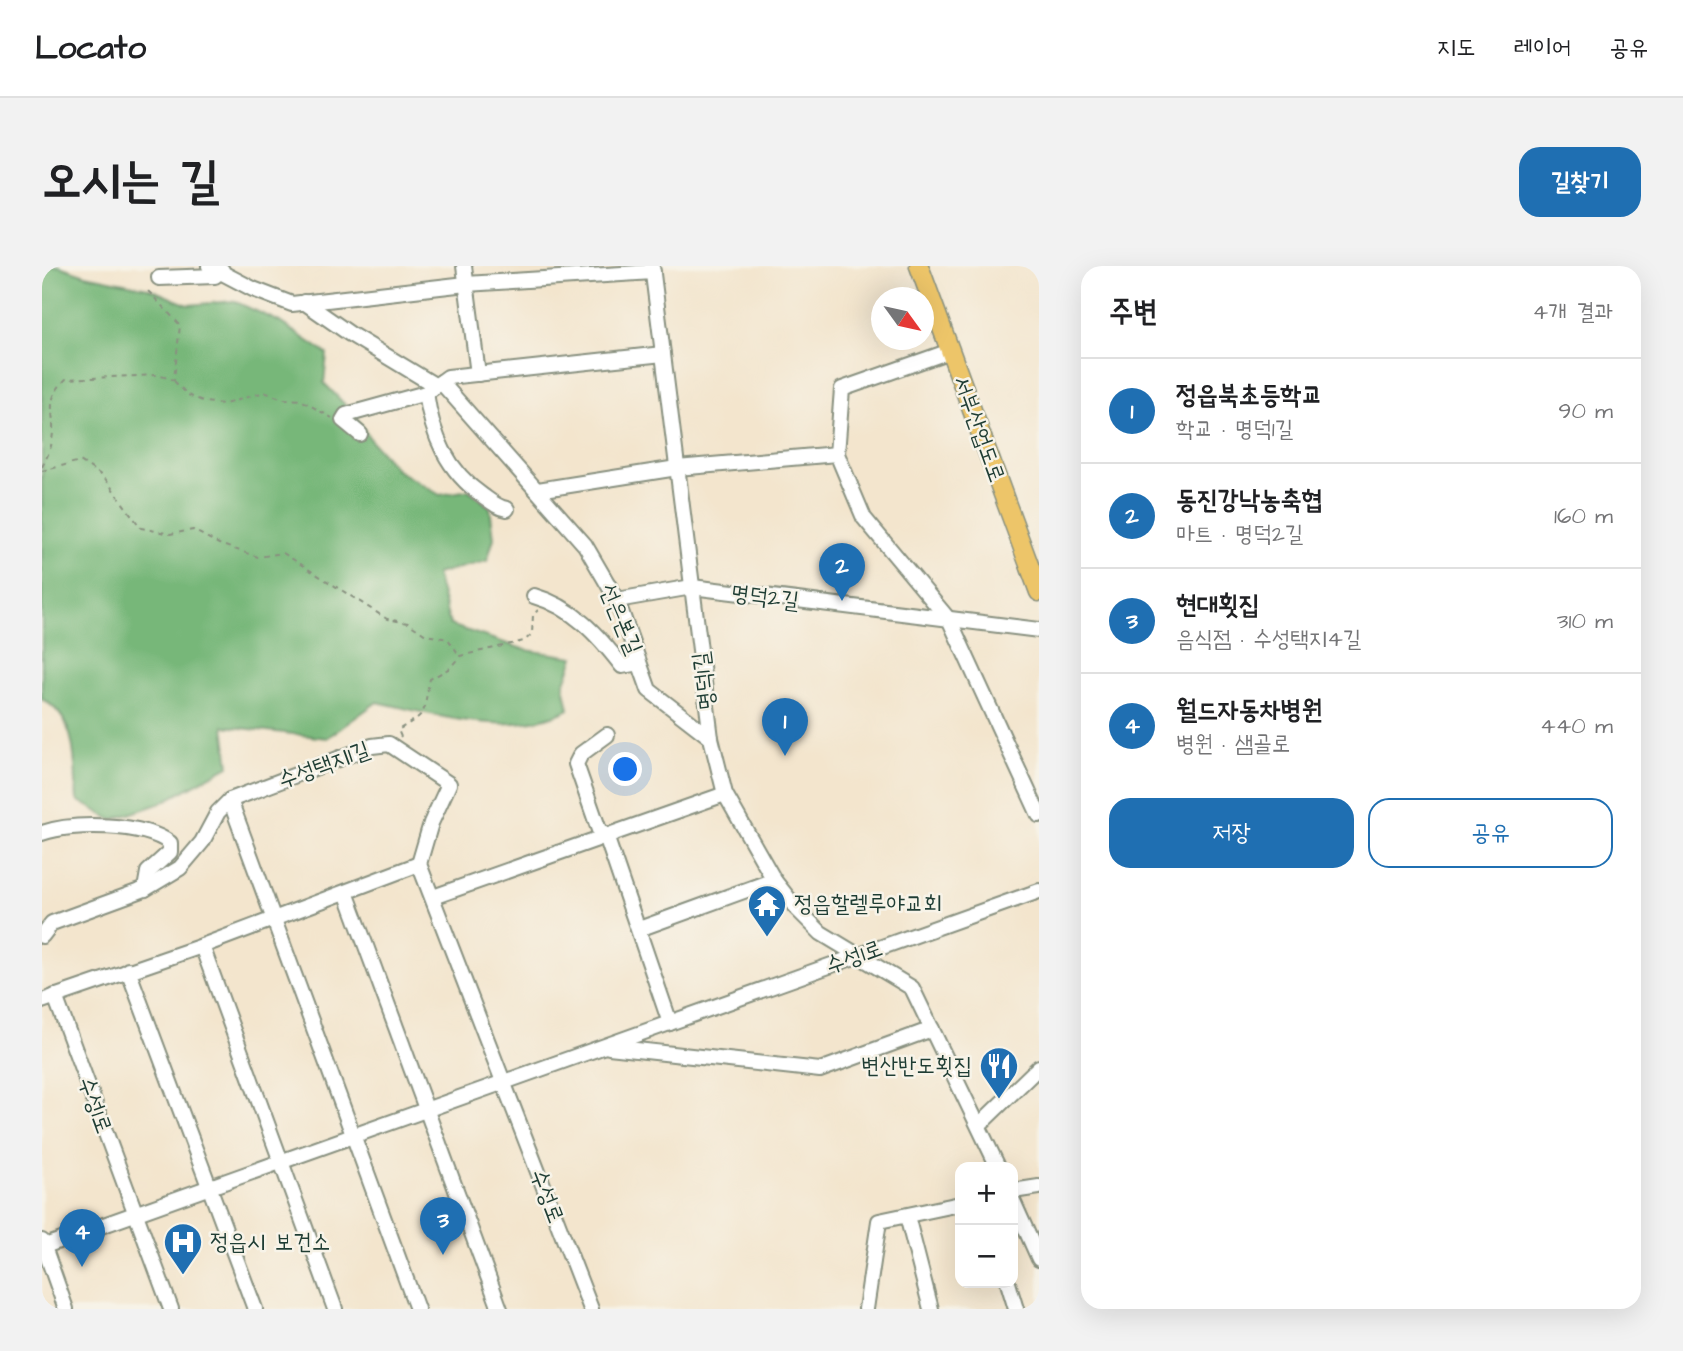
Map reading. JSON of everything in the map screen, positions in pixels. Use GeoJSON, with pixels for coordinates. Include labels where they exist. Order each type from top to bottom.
{"type":"FeatureCollection","features":[{"type":"Feature","properties":{"kind":"main road","name":"서부산업도로"},"geometry":{"type":"LineString","coordinates":[[919,266],[1039,592]]}},
{"type":"Feature","properties":{"kind":"street"},"geometry":{"type":"LineString","coordinates":[[464,266],[478,374]]}},
{"type":"Feature","properties":{"kind":"street"},"geometry":{"type":"LineString","coordinates":[[159,278],[215,276],[216,268],[253,289],[292,304],[466,284],[653,269]]}},
{"type":"Feature","properties":{"kind":"street","name":"명덕1길"},"geometry":{"type":"LineString","coordinates":[[653,269],[710,738],[725,794],[774,880],[813,925],[856,957],[912,988],[996,1162]]}},
{"type":"Feature","properties":{"kind":"street","name":"선은본길"},"geometry":{"type":"LineString","coordinates":[[304,302],[434,387],[538,490],[585,545],[617,600],[649,690],[710,738]]}},
{"type":"Feature","properties":{"kind":"street"},"geometry":{"type":"LineString","coordinates":[[950,352],[842,389],[837,454],[864,518],[950,621],[1039,815]]}},
{"type":"Feature","properties":{"kind":"street"},"geometry":{"type":"LineString","coordinates":[[360,434],[343,420],[346,415],[434,387],[448,377],[663,354]]}},
{"type":"Feature","properties":{"kind":"street"},"geometry":{"type":"LineString","coordinates":[[434,387],[432,424],[447,462],[463,482],[507,509]]}},
{"type":"Feature","properties":{"kind":"street"},"geometry":{"type":"LineString","coordinates":[[538,490],[677,468],[837,454]]}},
{"type":"Feature","properties":{"kind":"street","name":"명덕2길"},"geometry":{"type":"LineString","coordinates":[[617,600],[692,587],[1039,630]]}},
{"type":"Feature","properties":{"kind":"street"},"geometry":{"type":"LineString","coordinates":[[534,596],[549,600],[600,636],[622,666],[639,663]]}},
{"type":"Feature","properties":{"kind":"street"},"geometry":{"type":"LineString","coordinates":[[607,735],[581,754],[576,764],[598,830],[606,836],[670,1023]]}},
{"type":"Feature","properties":{"kind":"street","name":"수성택지1길"},"geometry":{"type":"LineString","coordinates":[[230,800],[372,746],[389,744],[449,784],[431,823],[419,864]]}},
{"type":"Feature","properties":{"kind":"street"},"geometry":{"type":"LineString","coordinates":[[433,897],[725,794]]}},
{"type":"Feature","properties":{"kind":"street"},"geometry":{"type":"LineString","coordinates":[[42,936],[52,923],[145,889],[180,867],[202,842],[218,812],[230,800],[417,1309]]}},
{"type":"Feature","properties":{"kind":"street"},"geometry":{"type":"LineString","coordinates":[[42,833],[128,828],[160,835],[170,843],[170,852],[148,872],[145,889]]}},
{"type":"Feature","properties":{"kind":"street"},"geometry":{"type":"LineString","coordinates":[[48,999],[202,946],[419,864],[503,1083]]}},
{"type":"Feature","properties":{"kind":"street"},"geometry":{"type":"LineString","coordinates":[[639,929],[774,880]]}},
{"type":"Feature","properties":{"kind":"street"},"geometry":{"type":"LineString","coordinates":[[346,891],[500,1309]]}},
{"type":"Feature","properties":{"kind":"street","name":"수성1로"},"geometry":{"type":"LineString","coordinates":[[43,1245],[1039,891]]}},
{"type":"Feature","properties":{"kind":"street"},"geometry":{"type":"LineString","coordinates":[[202,946],[335,1309]]}},
{"type":"Feature","properties":{"kind":"street"},"geometry":{"type":"LineString","coordinates":[[128,971],[255,1309]]}},
{"type":"Feature","properties":{"kind":"street","name":"수성1로"},"geometry":{"type":"LineString","coordinates":[[48,999],[136,1214],[171,1309]]}},
{"type":"Feature","properties":{"kind":"street"},"geometry":{"type":"LineString","coordinates":[[604,1047],[820,1070],[932,1029]]}},
{"type":"Feature","properties":{"kind":"street"},"geometry":{"type":"LineString","coordinates":[[979,1125],[1039,1068]]}},
{"type":"Feature","properties":{"kind":"street","name":"수성로"},"geometry":{"type":"LineString","coordinates":[[503,1083],[591,1309]]}},
{"type":"Feature","properties":{"kind":"street"},"geometry":{"type":"LineString","coordinates":[[1018,1190],[1039,1187]]}},
{"type":"Feature","properties":{"kind":"street"},"geometry":{"type":"LineString","coordinates":[[866,1309],[879,1221],[955,1205]]}},
{"type":"Feature","properties":{"kind":"street"},"geometry":{"type":"LineString","coordinates":[[1018,1212],[1039,1259]]}},
{"type":"Feature","properties":{"kind":"street"},"geometry":{"type":"LineString","coordinates":[[907,1216],[931,1309]]}},
{"type":"Feature","properties":{"kind":"street"},"geometry":{"type":"LineString","coordinates":[[43,1245],[66,1309]]}},
{"type":"Feature","properties":{"kind":"street"},"geometry":{"type":"LineString","coordinates":[[1010,1288],[1016,1309]]}},
{"type":"Feature","properties":{"kind":"path"},"geometry":{"type":"LineString","coordinates":[[159,278],[153,279],[148,291],[174,317],[181,333],[174,380]]}},
{"type":"Feature","properties":{"kind":"path"},"geometry":{"type":"LineString","coordinates":[[42,467],[53,438],[48,402],[56,387],[66,379],[158,375],[174,380],[188,395],[205,402],[225,404],[264,392],[283,399],[301,400],[329,417],[343,420]]}},
{"type":"Feature","properties":{"kind":"path"},"geometry":{"type":"LineString","coordinates":[[42,471],[80,461],[104,477],[141,528],[170,534],[193,530],[219,544],[258,557],[284,553],[387,619],[408,623],[426,635],[448,639],[460,656]]}},
{"type":"Feature","properties":{"kind":"path"},"geometry":{"type":"LineString","coordinates":[[402,739],[398,730],[418,720],[426,703],[430,679],[450,668],[460,656],[524,640],[532,634],[533,615],[549,600]]}},
{"type":"Feature","properties":{"kind":"green space"},"geometry":{"type":"Polygon","coordinates":[[[42,266],[59,266],[86,275],[148,288],[188,305],[234,301],[278,321],[327,354],[324,383],[355,415],[372,442],[397,470],[440,495],[469,490],[490,507],[494,538],[487,561],[436,574],[450,625],[526,650],[574,657],[564,685],[569,709],[547,718],[499,723],[449,718],[377,702],[327,738],[224,726],[229,766],[161,803],[112,820],[77,800],[69,730],[63,718],[42,699],[42,266]]]}},
{"type":"Feature","properties":{"kind":"place","name":"동진강낙농축협"},"geometry":{"type":"Point","coordinates":[842,601]}},
{"type":"Feature","properties":{"kind":"place","name":"정읍북초등학교"},"geometry":{"type":"Point","coordinates":[785,756]}},
{"type":"Feature","properties":{"kind":"place","name":"정읍할렐루야교회"},"geometry":{"type":"Point","coordinates":[767,938]}},
{"type":"Feature","properties":{"kind":"place","name":"변산반도횟집"},"geometry":{"type":"Point","coordinates":[999,1100]}},
{"type":"Feature","properties":{"kind":"place","name":"현대횟집"},"geometry":{"type":"Point","coordinates":[443,1255]}},
{"type":"Feature","properties":{"kind":"place","name":"월드자동차병원"},"geometry":{"type":"Point","coordinates":[82,1267]}},
{"type":"Feature","properties":{"kind":"place","name":"정읍시 보건소"},"geometry":{"type":"Point","coordinates":[183,1276]}}]}
